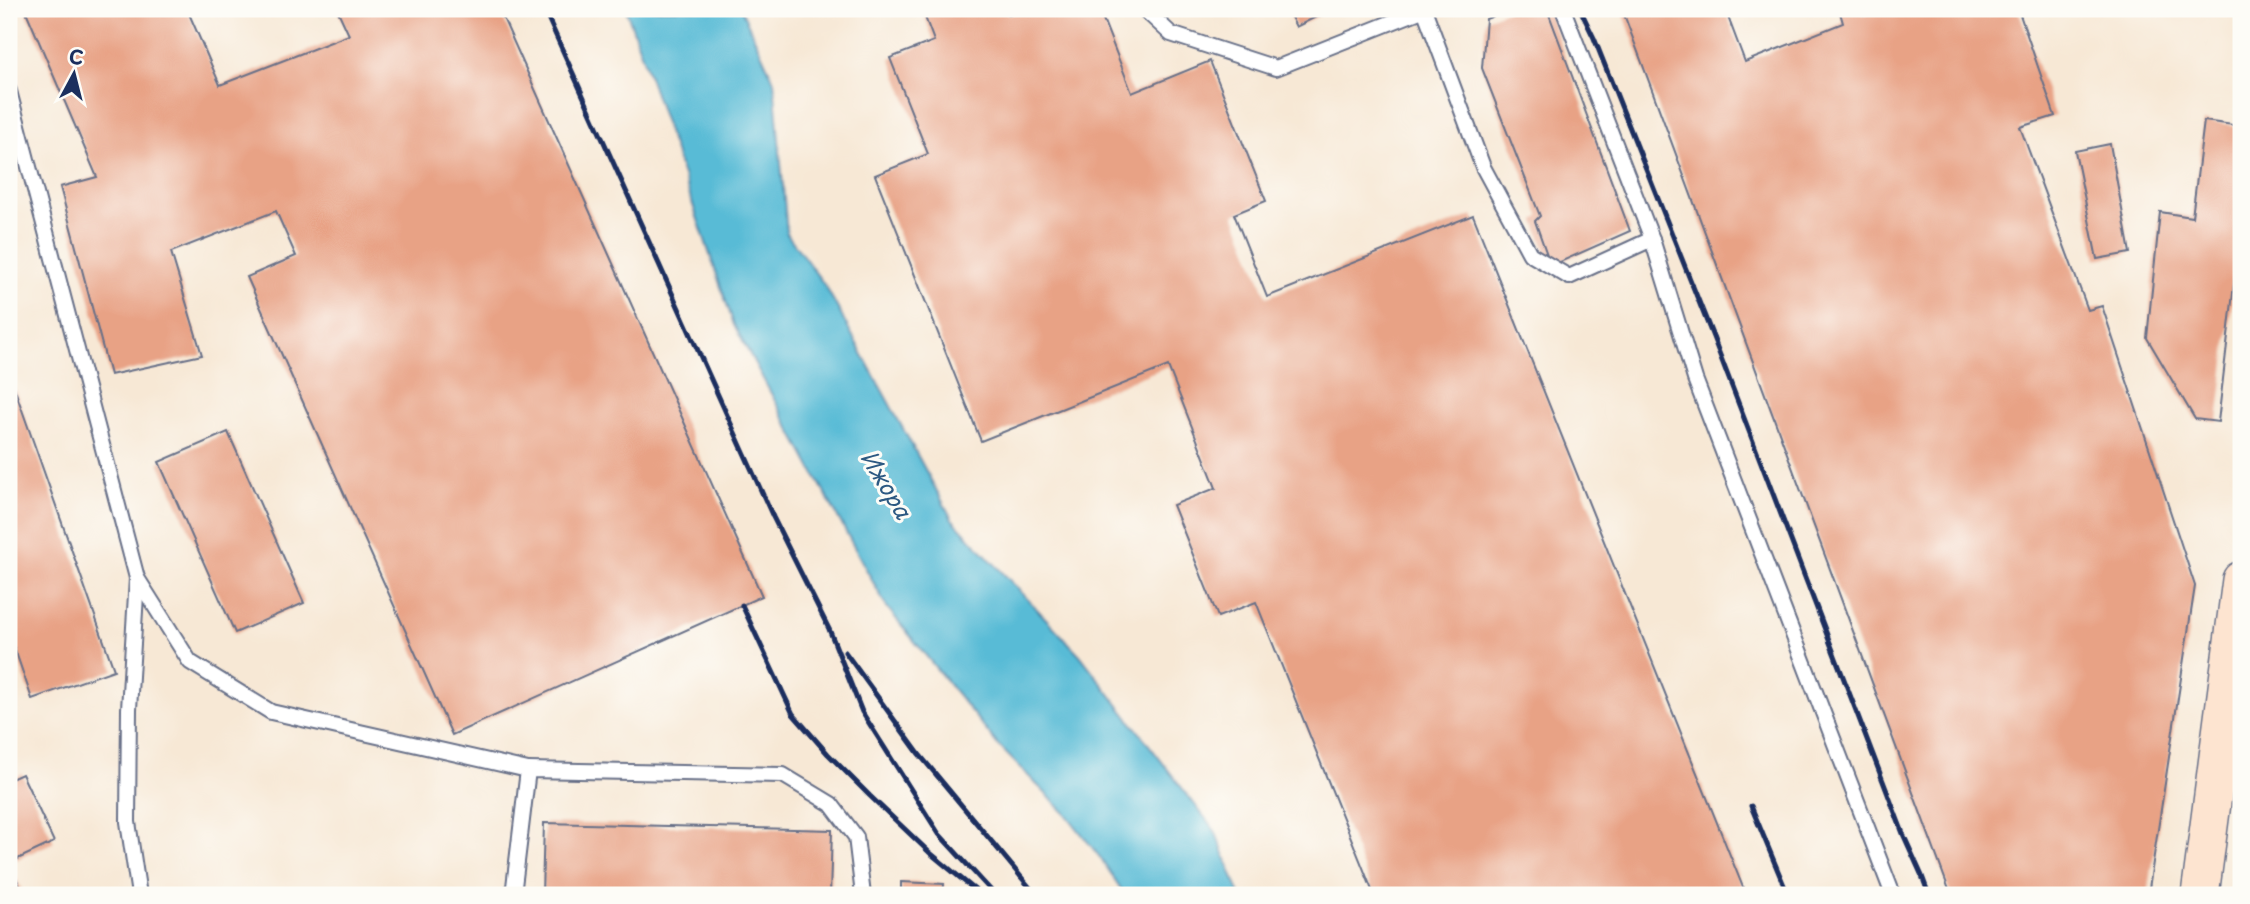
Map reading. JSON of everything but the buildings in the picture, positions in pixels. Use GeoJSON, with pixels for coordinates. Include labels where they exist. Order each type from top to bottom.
{"type":"FeatureCollection","features":[{"type":"Feature","properties":{"kind":"main road"},"geometry":{"type":"LineString","coordinates":[[2200,895],[2241,580]]}},
{"type":"Feature","properties":{"kind":"lane"},"geometry":{"type":"LineString","coordinates":[[1144,9],[1171,34],[1276,68],[1425,9],[1483,167],[1530,254],[1569,277],[1652,239]]}},
{"type":"Feature","properties":{"kind":"lane"},"geometry":{"type":"LineString","coordinates":[[1563,9],[1652,239],[1695,379],[1893,895]]}},
{"type":"Feature","properties":{"kind":"lane"},"geometry":{"type":"LineString","coordinates":[[9,91],[137,578],[190,662],[271,712],[528,770],[783,775],[831,804],[856,837],[863,895]]}},
{"type":"Feature","properties":{"kind":"lane"},"geometry":{"type":"LineString","coordinates":[[137,578],[129,709],[128,821],[139,895]]}},
{"type":"Feature","properties":{"kind":"lane"},"geometry":{"type":"LineString","coordinates":[[513,895],[528,770]]}},
{"type":"Feature","properties":{"kind":"water","name":"Ижора"},"geometry":{"type":"Polygon","coordinates":[[[626,9],[741,9],[774,81],[787,234],[826,287],[952,519],[1080,655],[1215,831],[1240,895],[1125,895],[1066,814],[998,745],[886,606],[734,325],[626,9]]]}},
{"type":"Feature","properties":{"kind":"railway"},"geometry":{"type":"LineString","coordinates":[[544,9],[773,517],[829,629],[862,712],[939,834],[995,895]]}},
{"type":"Feature","properties":{"kind":"railway"},"geometry":{"type":"LineString","coordinates":[[1580,9],[1713,337],[1929,895]]}},
{"type":"Feature","properties":{"kind":"railway"},"geometry":{"type":"LineString","coordinates":[[742,605],[793,714],[870,796],[929,852],[981,895]]}},
{"type":"Feature","properties":{"kind":"railway"},"geometry":{"type":"LineString","coordinates":[[845,652],[919,754],[1036,895]]}},
{"type":"Feature","properties":{"kind":"railway"},"geometry":{"type":"LineString","coordinates":[[1751,806],[1788,895]]}}]}
